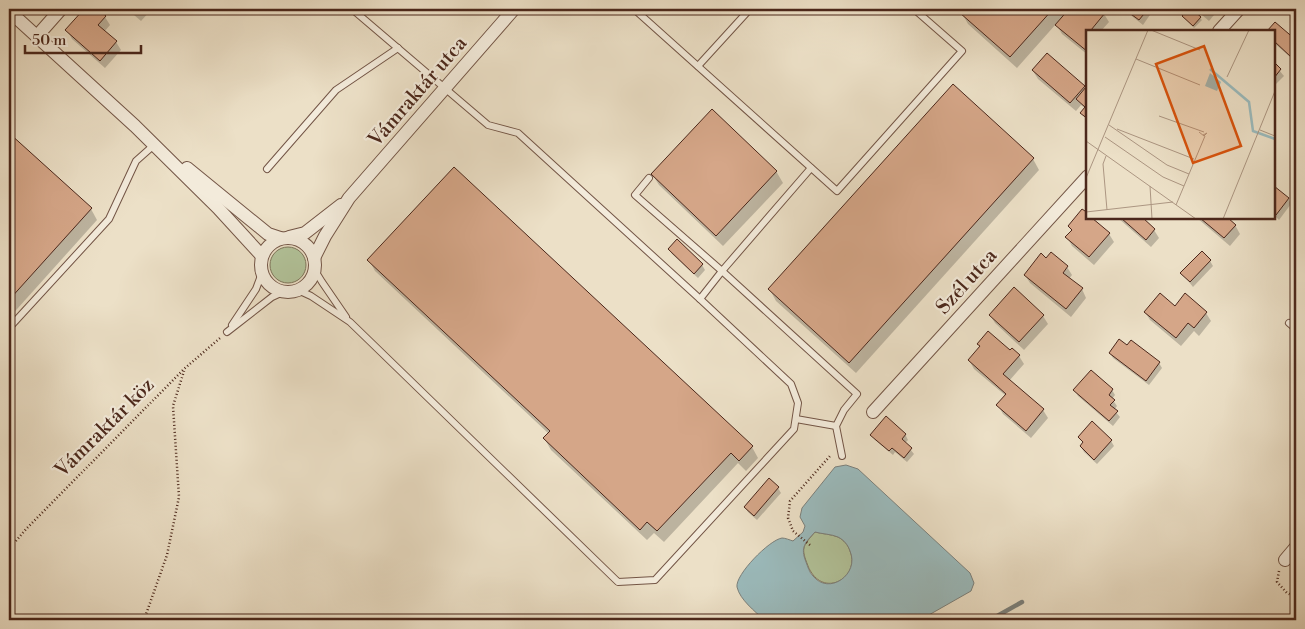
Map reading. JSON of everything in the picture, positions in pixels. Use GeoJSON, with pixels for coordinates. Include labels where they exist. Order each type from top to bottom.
{"type":"FeatureCollection","features":[{"type":"Feature","properties":{"kind":"street"},"geometry":{"type":"LineString","coordinates":[[38,36],[61,9]]}},
{"type":"Feature","properties":{"kind":"street","name":"Vámraktár utca"},"geometry":{"type":"LineString","coordinates":[[314,263],[325,236],[349,198],[514,9]]}},
{"type":"Feature","properties":{"kind":"street"},"geometry":{"type":"LineString","coordinates":[[1220,30],[1239,9]]}},
{"type":"Feature","properties":{"kind":"street"},"geometry":{"type":"LineString","coordinates":[[9,10],[154,145],[218,208],[262,256]]}},
{"type":"Feature","properties":{"kind":"street"},"geometry":{"type":"LineString","coordinates":[[134,126],[268,234],[300,240],[309,248],[314,263],[312,278],[298,290],[285,291],[273,287],[262,273],[262,256],[266,248],[272,242],[285,238]]}},
{"type":"Feature","properties":{"kind":"street","name":"Szél utca"},"geometry":{"type":"LineString","coordinates":[[873,412],[1086,178]]}},
{"type":"Feature","properties":{"kind":"street","name":"Vámraktár utca"},"geometry":{"type":"LineString","coordinates":[[285,238],[306,232],[349,198]]}},
{"type":"Feature","properties":{"kind":"street"},"geometry":{"type":"LineString","coordinates":[[1285,560],[1296,546]]}},
{"type":"Feature","properties":{"kind":"lane"},"geometry":{"type":"LineString","coordinates":[[298,290],[311,296],[350,322],[618,582],[655,580],[794,429],[798,403],[790,384],[518,133],[488,125],[352,9]]}},
{"type":"Feature","properties":{"kind":"lane"},"geometry":{"type":"LineString","coordinates":[[634,9],[837,191],[962,51],[914,9]]}},
{"type":"Feature","properties":{"kind":"lane"},"geometry":{"type":"LineString","coordinates":[[698,66],[750,9]]}},
{"type":"Feature","properties":{"kind":"lane"},"geometry":{"type":"LineString","coordinates":[[267,169],[336,90],[398,48]]}},
{"type":"Feature","properties":{"kind":"lane"},"geometry":{"type":"LineString","coordinates":[[9,328],[109,219],[136,161],[154,145]]}},
{"type":"Feature","properties":{"kind":"lane"},"geometry":{"type":"LineString","coordinates":[[700,299],[811,168]]}},
{"type":"Feature","properties":{"kind":"lane"},"geometry":{"type":"LineString","coordinates":[[649,178],[635,195],[857,394],[844,410],[836,426],[842,456]]}},
{"type":"Feature","properties":{"kind":"lane"},"geometry":{"type":"LineString","coordinates":[[314,263],[322,282],[350,322]]}},
{"type":"Feature","properties":{"kind":"lane"},"geometry":{"type":"LineString","coordinates":[[227,332],[256,289],[262,273]]}},
{"type":"Feature","properties":{"kind":"lane"},"geometry":{"type":"LineString","coordinates":[[227,332],[256,308],[285,291]]}},
{"type":"Feature","properties":{"kind":"lane"},"geometry":{"type":"LineString","coordinates":[[1289,323],[1296,329]]}},
{"type":"Feature","properties":{"kind":"lane"},"geometry":{"type":"LineString","coordinates":[[796,419],[836,426]]}},
{"type":"Feature","properties":{"kind":"path","name":"Vámraktár köz"},"geometry":{"type":"LineString","coordinates":[[9,549],[27,528],[184,369],[227,332]]}},
{"type":"Feature","properties":{"kind":"path"},"geometry":{"type":"LineString","coordinates":[[144,620],[167,555],[179,496],[173,406],[184,369]]}},
{"type":"Feature","properties":{"kind":"path"},"geometry":{"type":"LineString","coordinates":[[810,545],[793,531],[788,518],[790,501],[840,445]]}},
{"type":"Feature","properties":{"kind":"path"},"geometry":{"type":"LineString","coordinates":[[1285,560],[1279,570],[1277,582],[1287,592],[1296,597]]}},
{"type":"Feature","properties":{"kind":"green space"},"geometry":{"type":"Polygon","coordinates":[[[288,247],[295,248],[301,252],[305,258],[305,272],[301,278],[295,282],[288,283],[281,282],[275,278],[271,272],[270,265],[271,258],[275,252],[281,248],[288,247]]]}},
{"type":"Feature","properties":{"kind":"green space"},"geometry":{"type":"Polygon","coordinates":[[[815,532],[838,537],[844,541],[849,549],[852,561],[850,570],[845,577],[838,581],[822,582],[814,576],[808,566],[804,555],[804,548],[815,532]]]}},
{"type":"Feature","properties":{"kind":"water"},"geometry":{"type":"Polygon","coordinates":[[[846,465],[858,469],[970,573],[974,583],[971,591],[920,620],[764,620],[741,596],[737,587],[741,575],[762,551],[776,540],[782,538],[793,541],[803,532],[805,526],[800,517],[802,508],[835,467],[846,465]],[[815,532],[806,542],[803,553],[810,573],[820,582],[827,584],[841,580],[851,567],[852,559],[846,543],[832,535],[815,532]]]}},
{"type":"Feature","properties":{"kind":"building"},"geometry":{"type":"Polygon","coordinates":[[[84,9],[98,9],[106,16],[98,25],[117,41],[100,61],[65,30],[84,9]]]}},
{"type":"Feature","properties":{"kind":"building"},"geometry":{"type":"Polygon","coordinates":[[[963,9],[1053,9],[1010,57],[960,13],[963,9]]]}},
{"type":"Feature","properties":{"kind":"building"},"geometry":{"type":"Polygon","coordinates":[[[1069,9],[1100,9],[1105,13],[1091,30],[1086,30],[1086,50],[1055,25],[1069,9]]]}},
{"type":"Feature","properties":{"kind":"building"},"geometry":{"type":"Polygon","coordinates":[[[1124,9],[1148,9],[1139,20],[1124,9]]]}},
{"type":"Feature","properties":{"kind":"building"},"geometry":{"type":"Polygon","coordinates":[[[1188,9],[1192,9],[1201,17],[1193,26],[1182,16],[1188,9]]]}},
{"type":"Feature","properties":{"kind":"building"},"geometry":{"type":"Polygon","coordinates":[[[1275,22],[1296,40],[1296,51],[1291,57],[1275,42],[1275,30],[1268,30],[1275,22]]]}},
{"type":"Feature","properties":{"kind":"building"},"geometry":{"type":"Polygon","coordinates":[[[1047,53],[1085,86],[1070,103],[1032,70],[1047,53]]]}},
{"type":"Feature","properties":{"kind":"building"},"geometry":{"type":"Polygon","coordinates":[[[1275,63],[1281,69],[1275,77],[1275,63]]]}},
{"type":"Feature","properties":{"kind":"building"},"geometry":{"type":"Polygon","coordinates":[[[953,84],[1034,158],[849,363],[768,289],[953,84]]]}},
{"type":"Feature","properties":{"kind":"building"},"geometry":{"type":"Polygon","coordinates":[[[1086,87],[1086,118],[1080,113],[1085,107],[1076,99],[1086,87]]]}},
{"type":"Feature","properties":{"kind":"building"},"geometry":{"type":"Polygon","coordinates":[[[712,109],[777,171],[716,236],[651,174],[712,109]]]}},
{"type":"Feature","properties":{"kind":"building"},"geometry":{"type":"Polygon","coordinates":[[[9,133],[92,208],[9,300],[9,133]]]}},
{"type":"Feature","properties":{"kind":"building"},"geometry":{"type":"Polygon","coordinates":[[[454,167],[753,446],[739,461],[731,453],[657,531],[647,522],[640,530],[543,438],[550,431],[367,260],[454,167]]]}},
{"type":"Feature","properties":{"kind":"building"},"geometry":{"type":"Polygon","coordinates":[[[1275,187],[1289,198],[1275,214],[1275,187]]]}},
{"type":"Feature","properties":{"kind":"building"},"geometry":{"type":"Polygon","coordinates":[[[1082,209],[1086,212],[1086,219],[1093,219],[1110,233],[1089,257],[1065,237],[1072,230],[1068,226],[1082,209]]]}},
{"type":"Feature","properties":{"kind":"building"},"geometry":{"type":"Polygon","coordinates":[[[1122,219],[1144,219],[1155,229],[1146,240],[1122,219]]]}},
{"type":"Feature","properties":{"kind":"building"},"geometry":{"type":"Polygon","coordinates":[[[1201,219],[1229,219],[1236,225],[1224,238],[1201,219]]]}},
{"type":"Feature","properties":{"kind":"building"},"geometry":{"type":"Polygon","coordinates":[[[677,239],[703,264],[694,274],[668,249],[677,239]]]}},
{"type":"Feature","properties":{"kind":"building"},"geometry":{"type":"Polygon","coordinates":[[[1202,251],[1211,260],[1190,282],[1180,273],[1202,251]]]}},
{"type":"Feature","properties":{"kind":"building"},"geometry":{"type":"Polygon","coordinates":[[[1051,252],[1068,266],[1063,273],[1083,288],[1066,309],[1024,275],[1041,253],[1046,258],[1051,252]]]}},
{"type":"Feature","properties":{"kind":"building"},"geometry":{"type":"Polygon","coordinates":[[[1014,287],[1044,315],[1019,342],[989,315],[1014,287]]]}},
{"type":"Feature","properties":{"kind":"building"},"geometry":{"type":"Polygon","coordinates":[[[1160,293],[1175,306],[1185,293],[1207,312],[1194,328],[1188,323],[1176,338],[1144,312],[1160,293]]]}},
{"type":"Feature","properties":{"kind":"building"},"geometry":{"type":"Polygon","coordinates":[[[988,331],[1010,350],[1012,348],[1020,355],[1003,374],[1044,409],[1026,431],[996,405],[1006,394],[968,360],[980,346],[977,344],[988,331]]]}},
{"type":"Feature","properties":{"kind":"building"},"geometry":{"type":"Polygon","coordinates":[[[1119,339],[1127,345],[1131,340],[1160,362],[1146,381],[1109,353],[1119,339]]]}},
{"type":"Feature","properties":{"kind":"building"},"geometry":{"type":"Polygon","coordinates":[[[1091,370],[1113,389],[1109,395],[1115,400],[1110,405],[1118,411],[1109,421],[1073,390],[1091,370]]]}},
{"type":"Feature","properties":{"kind":"building"},"geometry":{"type":"Polygon","coordinates":[[[886,416],[906,434],[902,439],[912,448],[904,458],[892,448],[889,451],[870,435],[886,416]]]}},
{"type":"Feature","properties":{"kind":"building"},"geometry":{"type":"Polygon","coordinates":[[[1092,421],[1112,440],[1094,460],[1080,446],[1083,442],[1078,437],[1092,421]]]}},
{"type":"Feature","properties":{"kind":"building"},"geometry":{"type":"Polygon","coordinates":[[[769,478],[779,487],[754,516],[744,507],[769,478]]]}},
{"type":"Feature","properties":{"kind":"waterway"},"geometry":{"type":"LineString","coordinates":[[990,620],[1022,602]]}}]}
